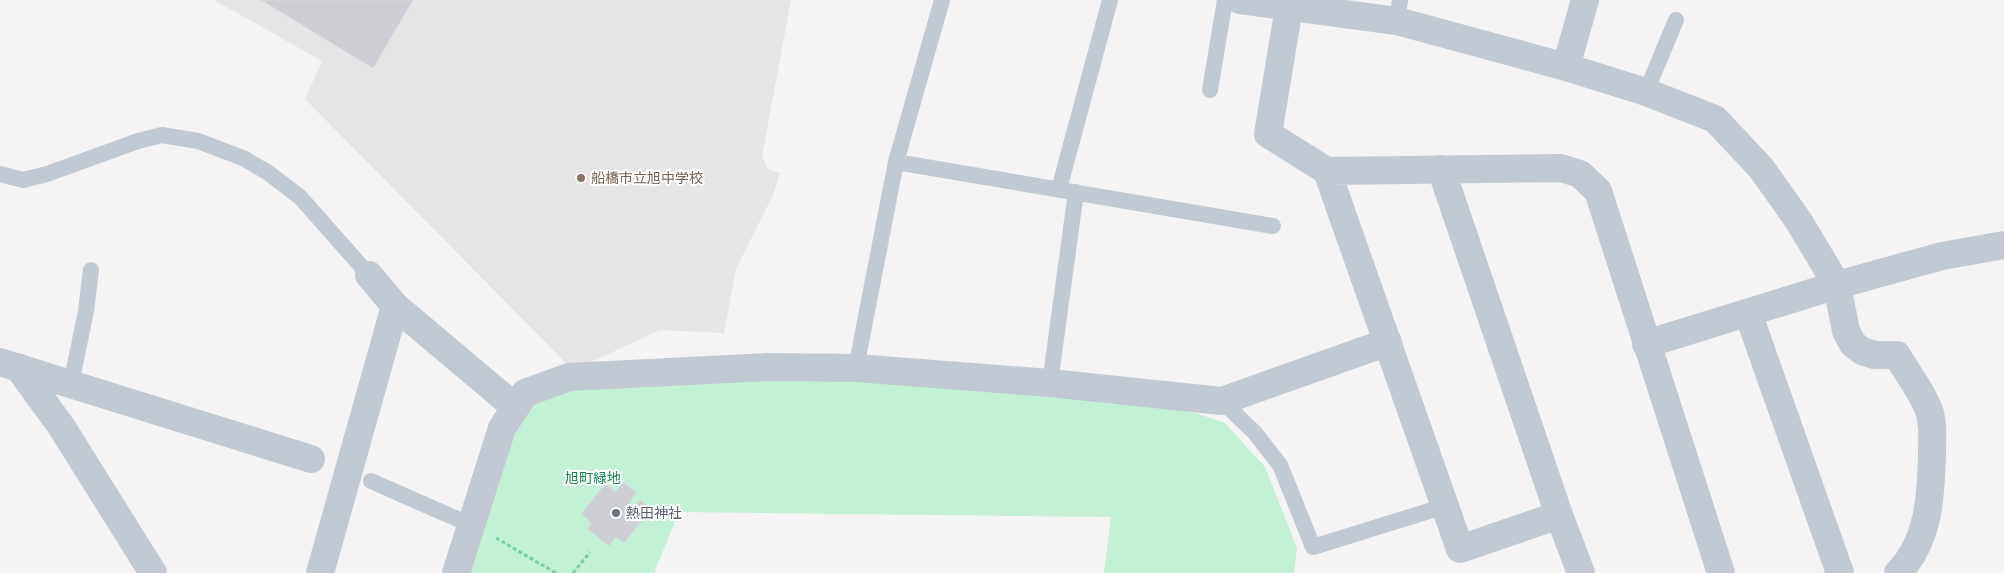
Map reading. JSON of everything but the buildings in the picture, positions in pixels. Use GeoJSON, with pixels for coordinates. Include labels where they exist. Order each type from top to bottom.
{"type":"FeatureCollection","features":[{"type":"Feature","properties":{"kind":"street"},"geometry":{"type":"LineString","coordinates":[[1240,0],[1289,7],[1399,11],[1646,92],[1715,119],[1761,168],[1798,220],[1837,285],[1846,331],[1853,344],[1862,351],[1875,355],[1897,355],[1928,408],[1932,432],[1931,491],[1927,519],[1918,545],[1898,573]]}},
{"type":"Feature","properties":{"kind":"street"},"geometry":{"type":"LineString","coordinates":[[1566,67],[1585,0]]}},
{"type":"Feature","properties":{"kind":"street"},"geometry":{"type":"LineString","coordinates":[[1289,7],[1268,134],[1327,171],[1561,168],[1580,174],[1598,190],[1721,573]]}},
{"type":"Feature","properties":{"kind":"street"},"geometry":{"type":"LineString","coordinates":[[1441,169],[1559,515],[1581,573]]}},
{"type":"Feature","properties":{"kind":"street"},"geometry":{"type":"LineString","coordinates":[[1327,171],[1460,549],[1559,515]]}},
{"type":"Feature","properties":{"kind":"street"},"geometry":{"type":"LineString","coordinates":[[1646,344],[1837,285],[1942,256],[2004,245]]}},
{"type":"Feature","properties":{"kind":"street"},"geometry":{"type":"LineString","coordinates":[[368,275],[395,306],[515,407]]}},
{"type":"Feature","properties":{"kind":"street"},"geometry":{"type":"LineString","coordinates":[[320,573],[395,306]]}},
{"type":"Feature","properties":{"kind":"street"},"geometry":{"type":"LineString","coordinates":[[1748,313],[1840,573]]}},
{"type":"Feature","properties":{"kind":"street"},"geometry":{"type":"LineString","coordinates":[[456,573],[502,428],[525,393],[569,377],[768,366],[856,368],[1050,383],[1222,401],[1388,342]]}},
{"type":"Feature","properties":{"kind":"street"},"geometry":{"type":"LineString","coordinates":[[9,364],[311,459]]}},
{"type":"Feature","properties":{"kind":"street"},"geometry":{"type":"LineString","coordinates":[[9,364],[61,426],[136,561],[153,573]]}},
{"type":"Feature","properties":{"kind":"lane"},"geometry":{"type":"LineString","coordinates":[[856,368],[896,162],[942,0]]}},
{"type":"Feature","properties":{"kind":"lane"},"geometry":{"type":"LineString","coordinates":[[1059,189],[1110,0]]}},
{"type":"Feature","properties":{"kind":"lane"},"geometry":{"type":"LineString","coordinates":[[1210,90],[1225,0]]}},
{"type":"Feature","properties":{"kind":"lane"},"geometry":{"type":"LineString","coordinates":[[1646,92],[1676,20]]}},
{"type":"Feature","properties":{"kind":"lane"},"geometry":{"type":"LineString","coordinates":[[0,174],[23,180],[47,174],[138,141],[162,136],[198,141],[243,158],[267,172],[300,197],[368,275]]}},
{"type":"Feature","properties":{"kind":"lane"},"geometry":{"type":"LineString","coordinates":[[896,162],[1273,226]]}},
{"type":"Feature","properties":{"kind":"lane"},"geometry":{"type":"LineString","coordinates":[[1050,383],[1076,192]]}},
{"type":"Feature","properties":{"kind":"lane"},"geometry":{"type":"LineString","coordinates":[[71,384],[86,311],[91,270]]}},
{"type":"Feature","properties":{"kind":"lane"},"geometry":{"type":"LineString","coordinates":[[1222,401],[1255,433],[1280,465],[1313,547],[1445,506]]}},
{"type":"Feature","properties":{"kind":"lane"},"geometry":{"type":"LineString","coordinates":[[371,481],[471,525]]}},
{"type":"Feature","properties":{"kind":"path"},"geometry":{"type":"LineString","coordinates":[[471,525],[499,539],[556,573]]}},
{"type":"Feature","properties":{"kind":"path"},"geometry":{"type":"LineString","coordinates":[[573,573],[590,552]]}},
{"type":"Feature","properties":{"kind":"shaded area","name":"船橋市立旭中学校"},"geometry":{"type":"Polygon","coordinates":[[[214,0],[791,0],[762,156],[768,169],[780,173],[773,195],[736,269],[724,333],[660,330],[589,363],[566,363],[305,99],[322,61],[214,0]]]}},
{"type":"Feature","properties":{"kind":"green space","name":"旭町緑地"},"geometry":{"type":"Polygon","coordinates":[[[769,378],[857,381],[1048,393],[1181,408],[1225,423],[1265,467],[1297,548],[1294,573],[1104,573],[1111,517],[679,512],[654,573],[466,573],[512,433],[533,401],[565,388],[769,378]]]}},
{"type":"Feature","properties":{"kind":"place","name":"船橋市立旭中学校"},"geometry":{"type":"Point","coordinates":[581,178]}},
{"type":"Feature","properties":{"kind":"place","name":"熱田神社"},"geometry":{"type":"Point","coordinates":[616,513]}}]}
